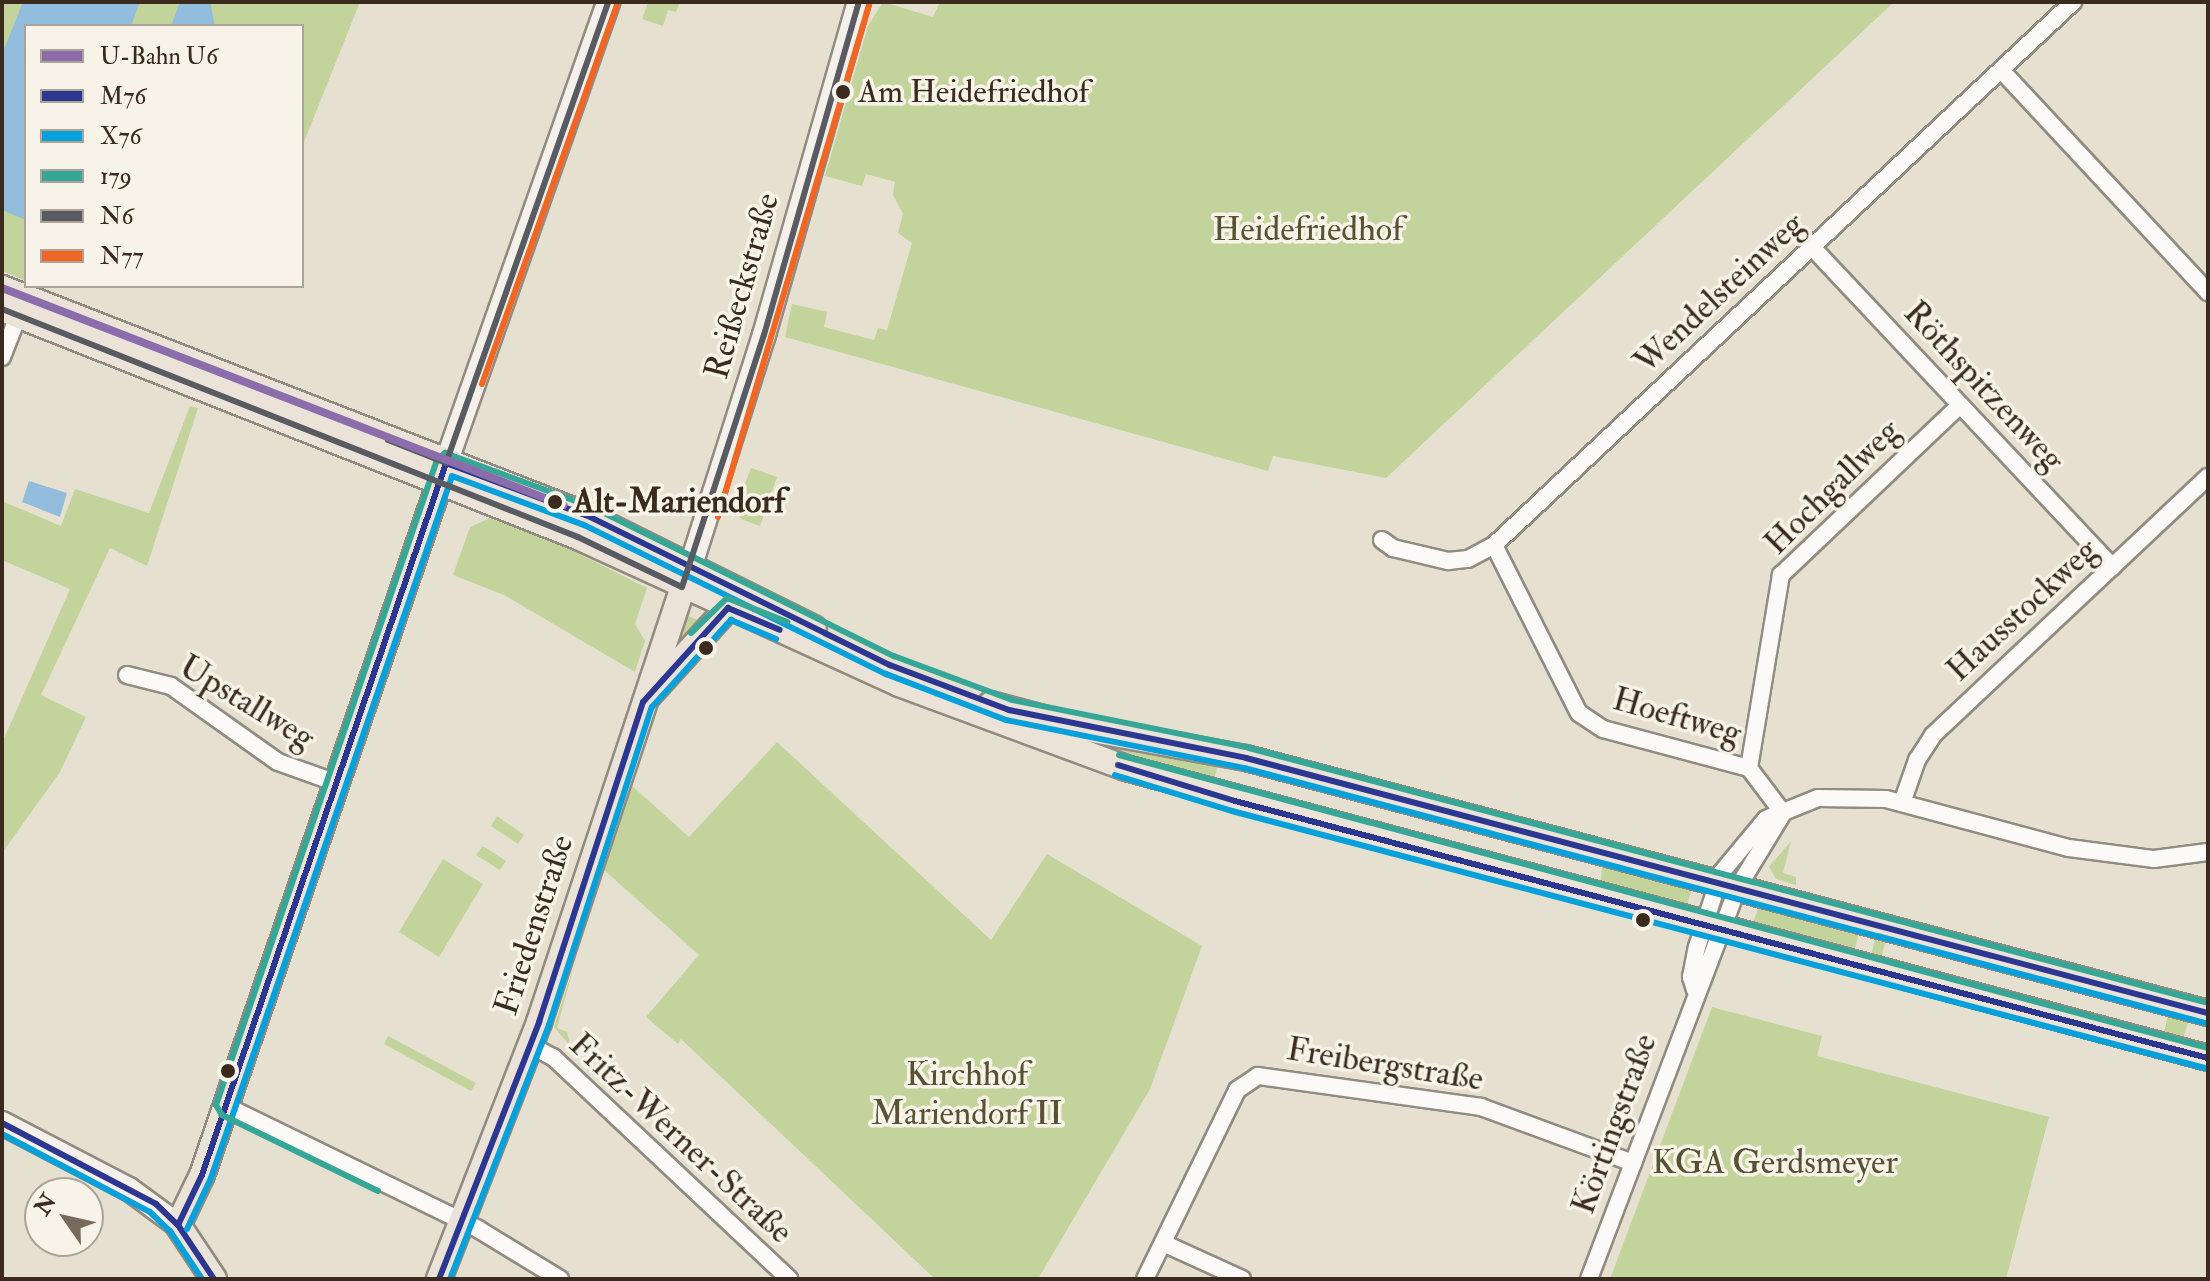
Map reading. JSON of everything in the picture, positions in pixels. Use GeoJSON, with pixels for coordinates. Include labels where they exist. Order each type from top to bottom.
{"type":"FeatureCollection","features":[{"type":"Feature","properties":{"kind":"main road"},"geometry":{"type":"LineString","coordinates":[[178,1225],[226,1106],[442,474],[608,2]]}},
{"type":"Feature","properties":{"kind":"main road","name":"Reißeckstraße"},"geometry":{"type":"LineString","coordinates":[[686,576],[764,335],[859,2]]}},
{"type":"Feature","properties":{"kind":"main road"},"geometry":{"type":"LineString","coordinates":[[2,288],[15,307],[442,474],[588,516],[686,576],[728,608],[899,684],[1126,768],[1713,928],[2208,1058]]}},
{"type":"Feature","properties":{"kind":"main road"},"geometry":{"type":"LineString","coordinates":[[686,576],[890,665],[1009,710],[1246,758],[2208,1013]]}},
{"type":"Feature","properties":{"kind":"main road","name":"Friedenstraße"},"geometry":{"type":"LineString","coordinates":[[439,1279],[530,1045],[686,576]]}},
{"type":"Feature","properties":{"kind":"main road"},"geometry":{"type":"LineString","coordinates":[[643,702],[728,608]]}},
{"type":"Feature","properties":{"kind":"main road"},"geometry":{"type":"LineString","coordinates":[[2,1123],[129,1189],[178,1225],[214,1279]]}},
{"type":"Feature","properties":{"kind":"street","name":"Wendelsteinweg"},"geometry":{"type":"LineString","coordinates":[[1382,540],[1393,548],[1448,561],[1468,559],[1494,545],[2073,2]]}},
{"type":"Feature","properties":{"kind":"street"},"geometry":{"type":"LineString","coordinates":[[2001,70],[2208,292]]}},
{"type":"Feature","properties":{"kind":"street","name":"Röthspitzenweg"},"geometry":{"type":"LineString","coordinates":[[1812,247],[2112,567]]}},
{"type":"Feature","properties":{"kind":"street"},"geometry":{"type":"LineString","coordinates":[[2,357],[15,307]]}},
{"type":"Feature","properties":{"kind":"street","name":"Hochgallweg"},"geometry":{"type":"LineString","coordinates":[[1749,768],[1781,575],[1960,405]]}},
{"type":"Feature","properties":{"kind":"street","name":"Hausstockweg"},"geometry":{"type":"LineString","coordinates":[[1902,803],[1917,760],[1933,735],[2208,477]]}},
{"type":"Feature","properties":{"kind":"street","name":"Hoeftweg"},"geometry":{"type":"LineString","coordinates":[[1494,545],[1565,694],[1585,719],[1603,729],[1749,768],[1783,813]]}},
{"type":"Feature","properties":{"kind":"street","name":"Upstallweg"},"geometry":{"type":"LineString","coordinates":[[127,675],[171,686],[278,762],[337,783]]}},
{"type":"Feature","properties":{"kind":"street"},"geometry":{"type":"LineString","coordinates":[[1783,813],[1836,796],[1902,803],[2069,848],[2154,859],[2208,852]]}},
{"type":"Feature","properties":{"kind":"street","name":"Körtingstraße"},"geometry":{"type":"LineString","coordinates":[[1589,1279],[1695,990],[1691,977],[1713,928],[1727,884],[1783,813]]}},
{"type":"Feature","properties":{"kind":"street","name":"Fritz-Werner-Straße"},"geometry":{"type":"LineString","coordinates":[[530,1045],[553,1057],[789,1279]]}},
{"type":"Feature","properties":{"kind":"street","name":"Freibergstraße"},"geometry":{"type":"LineString","coordinates":[[1145,1279],[1237,1090],[1258,1076],[1468,1104],[1633,1163]]}},
{"type":"Feature","properties":{"kind":"street"},"geometry":{"type":"LineString","coordinates":[[226,1106],[462,1220],[560,1279]]}},
{"type":"Feature","properties":{"kind":"street"},"geometry":{"type":"LineString","coordinates":[[1163,1243],[1242,1279]]}},
{"type":"Feature","properties":{"kind":"green space"},"geometry":{"type":"Polygon","coordinates":[[[2,2],[360,2],[304,142],[304,24],[24,24],[24,280],[2,271],[2,2]]]}},
{"type":"Feature","properties":{"kind":"green space"},"geometry":{"type":"Polygon","coordinates":[[[648,2],[680,2],[676,12],[668,10],[663,26],[642,19],[648,2]]]}},
{"type":"Feature","properties":{"kind":"green space","name":"Heidefriedhof"},"geometry":{"type":"Polygon","coordinates":[[[883,2],[933,17],[940,2],[1894,2],[1386,478],[1273,456],[1268,471],[785,337],[792,304],[827,312],[824,327],[874,340],[878,328],[887,330],[912,243],[898,233],[903,214],[893,195],[895,182],[866,174],[862,186],[825,176],[868,26],[883,2]]]}},
{"type":"Feature","properties":{"kind":"green space"},"geometry":{"type":"Polygon","coordinates":[[[190,406],[198,408],[147,566],[110,548],[41,695],[86,717],[60,772],[2,853],[2,743],[70,589],[2,560],[2,501],[61,526],[75,489],[149,513],[190,406]]]}},
{"type":"Feature","properties":{"kind":"green space"},"geometry":{"type":"Polygon","coordinates":[[[751,468],[777,477],[760,526],[741,519],[735,510],[751,468]]]}},
{"type":"Feature","properties":{"kind":"green space"},"geometry":{"type":"Polygon","coordinates":[[[490,518],[557,543],[647,588],[635,624],[645,641],[635,672],[504,595],[453,575],[470,527],[490,518]]]}},
{"type":"Feature","properties":{"kind":"green space"},"geometry":{"type":"Polygon","coordinates":[[[682,613],[702,622],[672,657],[682,613]]]}},
{"type":"Feature","properties":{"kind":"green space"},"geometry":{"type":"Polygon","coordinates":[[[1083,738],[1219,761],[1213,784],[1083,743],[1083,738]]]}},
{"type":"Feature","properties":{"kind":"green space","name":"Kirchhof Mariendorf II"},"geometry":{"type":"Polygon","coordinates":[[[777,742],[991,940],[1047,854],[1202,946],[1150,1089],[1038,1279],[935,1279],[681,1039],[678,1044],[646,1017],[699,955],[603,869],[630,784],[689,837],[777,742]]]}},
{"type":"Feature","properties":{"kind":"green space"},"geometry":{"type":"Polygon","coordinates":[[[497,816],[524,835],[518,844],[491,826],[497,816]]]}},
{"type":"Feature","properties":{"kind":"green space"},"geometry":{"type":"Polygon","coordinates":[[[1791,841],[1783,873],[1796,877],[1796,885],[1776,879],[1769,867],[1791,841]]]}},
{"type":"Feature","properties":{"kind":"green space"},"geometry":{"type":"Polygon","coordinates":[[[483,846],[506,861],[500,870],[476,855],[483,846]]]}},
{"type":"Feature","properties":{"kind":"green space"},"geometry":{"type":"Polygon","coordinates":[[[443,859],[483,884],[439,957],[399,932],[443,859]]]}},
{"type":"Feature","properties":{"kind":"green space"},"geometry":{"type":"Polygon","coordinates":[[[1602,864],[1693,885],[1687,905],[1601,883],[1602,864]]]}},
{"type":"Feature","properties":{"kind":"green space"},"geometry":{"type":"Polygon","coordinates":[[[1760,903],[1859,932],[1854,953],[1751,929],[1760,903]]]}},
{"type":"Feature","properties":{"kind":"green space"},"geometry":{"type":"Polygon","coordinates":[[[1876,935],[2189,1019],[2183,1039],[1870,960],[1876,935]],[[1886,940],[1881,958],[2164,1033],[2168,1015],[1886,940]]]}},
{"type":"Feature","properties":{"kind":"green space"},"geometry":{"type":"Polygon","coordinates":[[[575,962],[557,1028],[567,1032],[571,1047],[554,1027],[575,962]]]}},
{"type":"Feature","properties":{"kind":"green space","name":"KGA Gerdsmeyer"},"geometry":{"type":"Polygon","coordinates":[[[1712,1007],[1822,1036],[1817,1056],[2049,1117],[2006,1279],[1610,1279],[1712,1007]]]}},
{"type":"Feature","properties":{"kind":"green space"},"geometry":{"type":"Polygon","coordinates":[[[388,1036],[476,1083],[471,1091],[384,1044],[388,1036]]]}},
{"type":"Feature","properties":{"kind":"water"},"geometry":{"type":"Polygon","coordinates":[[[23,2],[140,2],[132,24],[24,24],[24,219],[2,210],[2,54],[23,2]]]}},
{"type":"Feature","properties":{"kind":"water"},"geometry":{"type":"Polygon","coordinates":[[[180,2],[210,2],[215,24],[172,24],[180,2]]]}},
{"type":"Feature","properties":{"kind":"water"},"geometry":{"type":"Polygon","coordinates":[[[29,481],[67,493],[60,517],[22,502],[29,481]]]}},
{"type":"Feature","properties":{"kind":"metro line","name":"U6"},"geometry":{"type":"LineString","coordinates":[[2,288],[563,505]]}},
{"type":"Feature","properties":{"kind":"transit line","name":"N6"},"geometry":{"type":"LineString","coordinates":[[388,440],[446,463],[608,2]]}},
{"type":"Feature","properties":{"kind":"transit line","name":"N6"},"geometry":{"type":"LineString","coordinates":[[2,309],[578,537],[682,587],[764,335],[859,2]]}},
{"type":"Feature","properties":{"kind":"transit line","name":"N77"},"geometry":{"type":"LineString","coordinates":[[482,384],[617,5]]}},
{"type":"Feature","properties":{"kind":"transit line","name":"N77"},"geometry":{"type":"LineString","coordinates":[[718,517],[869,5]]}},
{"type":"Feature","properties":{"kind":"transit line","name":"179"},"geometry":{"type":"LineString","coordinates":[[378,1191],[222,1115],[216,1105],[437,460],[445,453],[592,507],[894,656],[1012,700],[1249,748],[2208,1003]]}},
{"type":"Feature","properties":{"kind":"transit line","name":"M76"},"geometry":{"type":"LineString","coordinates":[[178,1225],[202,1175],[446,463],[588,516],[890,665],[1009,710],[1246,758],[2208,1013]]}},
{"type":"Feature","properties":{"kind":"transit line","name":"X76"},"geometry":{"type":"LineString","coordinates":[[187,1229],[211,1178],[452,476],[584,525],[886,674],[1006,720],[1244,768],[2205,1023]]}},
{"type":"Feature","properties":{"kind":"transit line","name":"179"},"geometry":{"type":"LineString","coordinates":[[691,633],[727,598],[787,622]]}},
{"type":"Feature","properties":{"kind":"transit line","name":"M76"},"geometry":{"type":"LineString","coordinates":[[439,1279],[539,1022],[643,702],[728,608],[780,630]]}},
{"type":"Feature","properties":{"kind":"transit line","name":"X76"},"geometry":{"type":"LineString","coordinates":[[450,1279],[549,1025],[652,707],[731,620],[776,639]]}},
{"type":"Feature","properties":{"kind":"transit line","name":"179"},"geometry":{"type":"LineString","coordinates":[[1119,755],[2208,1048]]}},
{"type":"Feature","properties":{"kind":"transit line","name":"M76"},"geometry":{"type":"LineString","coordinates":[[1118,765],[1235,801],[2208,1058]]}},
{"type":"Feature","properties":{"kind":"transit line","name":"X76"},"geometry":{"type":"LineString","coordinates":[[1115,775],[1232,811],[2205,1068]]}},
{"type":"Feature","properties":{"kind":"transit line","name":"M76"},"geometry":{"type":"LineString","coordinates":[[2,1123],[156,1204],[178,1225],[214,1279]]}},
{"type":"Feature","properties":{"kind":"transit line","name":"X76"},"geometry":{"type":"LineString","coordinates":[[2,1134],[150,1212],[170,1231],[202,1279]]}},
{"type":"Feature","properties":{"kind":"place","name":"Am Heidefriedhof"},"geometry":{"type":"Point","coordinates":[843,92]}},
{"type":"Feature","properties":{"kind":"place","name":"Alt-Mariendorf"},"geometry":{"type":"Point","coordinates":[555,502]}}]}
